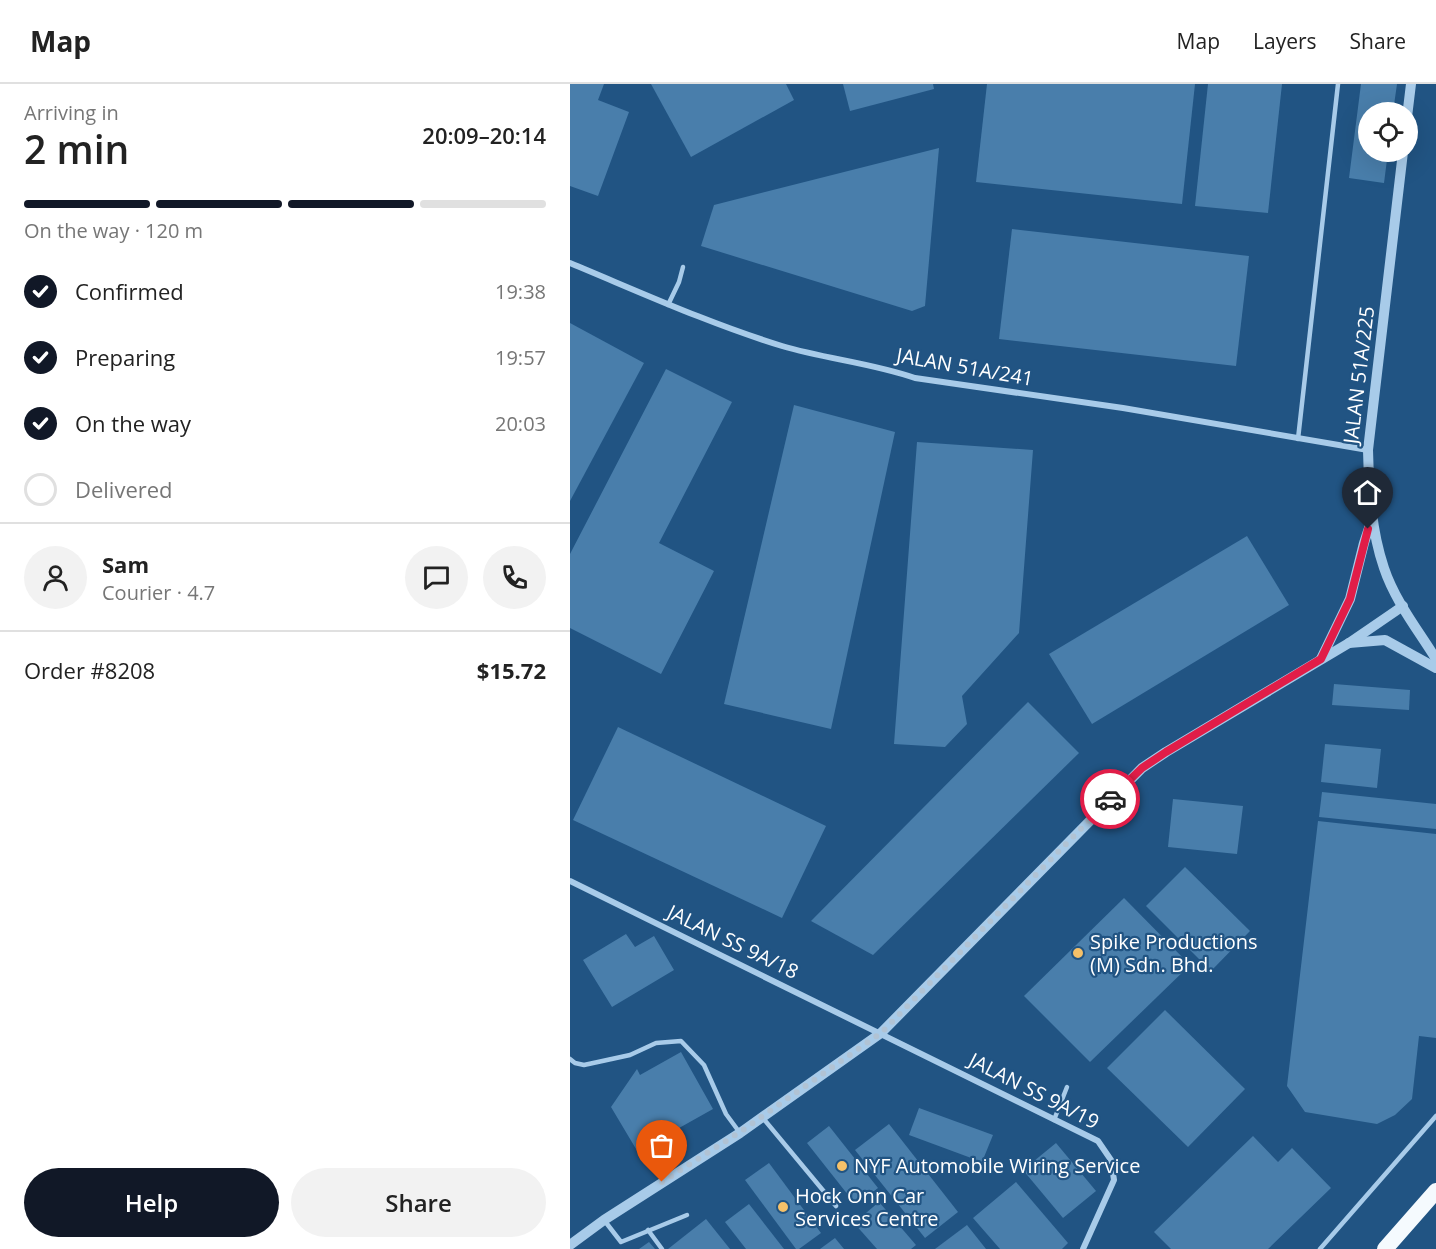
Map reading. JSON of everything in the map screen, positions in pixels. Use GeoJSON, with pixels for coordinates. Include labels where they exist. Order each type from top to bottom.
{"type":"FeatureCollection","features":[{"type":"Feature","properties":{"kind":"highway"},"geometry":{"type":"LineString","coordinates":[[1385,1249],[1436,1191]]}},
{"type":"Feature","properties":{"kind":"street"},"geometry":{"type":"LineString","coordinates":[[1409,102],[1411,84]]}},
{"type":"Feature","properties":{"kind":"street","name":"JALAN 51A/225"},"geometry":{"type":"LineString","coordinates":[[1402,162],[1368,450],[1377,545],[1385,570],[1403,606],[1436,660]]}},
{"type":"Feature","properties":{"kind":"street","name":"JALAN 51A/241"},"geometry":{"type":"LineString","coordinates":[[570,263],[668,304],[784,347],[895,371],[915,378],[1124,408],[1298,440],[1368,450]]}},
{"type":"Feature","properties":{"kind":"street"},"geometry":{"type":"LineString","coordinates":[[1321,659],[1350,599],[1373,516]]}},
{"type":"Feature","properties":{"kind":"street"},"geometry":{"type":"LineString","coordinates":[[570,1245],[604,1220],[740,1132],[881,1033],[1142,768],[1349,643],[1403,606]]}},
{"type":"Feature","properties":{"kind":"street"},"geometry":{"type":"LineString","coordinates":[[1349,643],[1385,640],[1436,668]]}},
{"type":"Feature","properties":{"kind":"street","name":"JALAN SS 9A/18"},"geometry":{"type":"LineString","coordinates":[[570,880],[881,1033]]}},
{"type":"Feature","properties":{"kind":"street","name":"JALAN SS 9A/19"},"geometry":{"type":"LineString","coordinates":[[881,1033],[1098,1141],[1111,1160],[1114,1180],[1083,1249]]}},
{"type":"Feature","properties":{"kind":"lane"},"geometry":{"type":"LineString","coordinates":[[1298,440],[1338,84]]}},
{"type":"Feature","properties":{"kind":"lane"},"geometry":{"type":"LineString","coordinates":[[668,304],[679,282],[683,267]]}},
{"type":"Feature","properties":{"kind":"lane"},"geometry":{"type":"LineString","coordinates":[[570,1059],[584,1065],[630,1055],[656,1043],[681,1041],[704,1065],[726,1114],[740,1132]]}},
{"type":"Feature","properties":{"kind":"lane"},"geometry":{"type":"LineString","coordinates":[[1054,1120],[1067,1087]]}},
{"type":"Feature","properties":{"kind":"lane"},"geometry":{"type":"LineString","coordinates":[[1320,1249],[1436,1116]]}},
{"type":"Feature","properties":{"kind":"lane"},"geometry":{"type":"LineString","coordinates":[[762,1117],[836,1206]]}},
{"type":"Feature","properties":{"kind":"lane"},"geometry":{"type":"LineString","coordinates":[[604,1220],[621,1242],[687,1215]]}},
{"type":"Feature","properties":{"kind":"lane"},"geometry":{"type":"LineString","coordinates":[[648,1230],[662,1249]]}},
{"type":"Feature","properties":{"kind":"building"},"geometry":{"type":"Polygon","coordinates":[[[570,84],[604,84],[598,100],[629,112],[598,196],[570,186],[570,84]]]}},
{"type":"Feature","properties":{"kind":"building"},"geometry":{"type":"Polygon","coordinates":[[[651,84],[786,84],[794,100],[691,157],[651,84]]]}},
{"type":"Feature","properties":{"kind":"building"},"geometry":{"type":"Polygon","coordinates":[[[843,84],[933,84],[934,89],[850,111],[843,84]]]}},
{"type":"Feature","properties":{"kind":"building"},"geometry":{"type":"Polygon","coordinates":[[[987,84],[1195,84],[1182,204],[976,182],[987,84]]]}},
{"type":"Feature","properties":{"kind":"building"},"geometry":{"type":"Polygon","coordinates":[[[1208,84],[1282,84],[1268,213],[1195,206],[1208,84]]]}},
{"type":"Feature","properties":{"kind":"building"},"geometry":{"type":"Polygon","coordinates":[[[1361,84],[1397,84],[1394,102],[1359,102],[1361,84]]]}},
{"type":"Feature","properties":{"kind":"building"},"geometry":{"type":"Polygon","coordinates":[[[1358,108],[1358,162],[1387,162],[1384,183],[1349,178],[1358,108]]]}},
{"type":"Feature","properties":{"kind":"building"},"geometry":{"type":"Polygon","coordinates":[[[939,148],[925,306],[912,311],[701,246],[714,205],[939,148]]]}},
{"type":"Feature","properties":{"kind":"building"},"geometry":{"type":"Polygon","coordinates":[[[1012,229],[1249,256],[1236,366],[999,339],[1012,229]]]}},
{"type":"Feature","properties":{"kind":"building"},"geometry":{"type":"Polygon","coordinates":[[[570,323],[644,363],[570,501],[570,323]]]}},
{"type":"Feature","properties":{"kind":"building"},"geometry":{"type":"Polygon","coordinates":[[[666,369],[732,402],[659,543],[714,571],[661,674],[570,628],[570,554],[666,369]]]}},
{"type":"Feature","properties":{"kind":"building"},"geometry":{"type":"Polygon","coordinates":[[[794,405],[895,432],[831,729],[724,704],[794,405]]]}},
{"type":"Feature","properties":{"kind":"building"},"geometry":{"type":"Polygon","coordinates":[[[917,442],[1033,450],[1019,633],[962,696],[967,724],[945,747],[894,744],[917,442]]]}},
{"type":"Feature","properties":{"kind":"building"},"geometry":{"type":"Polygon","coordinates":[[[1247,536],[1289,605],[1092,724],[1049,654],[1247,536]]]}},
{"type":"Feature","properties":{"kind":"building"},"geometry":{"type":"Polygon","coordinates":[[[1334,684],[1410,690],[1409,710],[1332,705],[1334,684]]]}},
{"type":"Feature","properties":{"kind":"building"},"geometry":{"type":"Polygon","coordinates":[[[1028,702],[1079,753],[873,955],[811,921],[1028,702]]]}},
{"type":"Feature","properties":{"kind":"building"},"geometry":{"type":"Polygon","coordinates":[[[618,727],[826,826],[782,918],[573,820],[618,727]]]}},
{"type":"Feature","properties":{"kind":"building"},"geometry":{"type":"Polygon","coordinates":[[[1325,744],[1381,749],[1377,788],[1321,782],[1325,744]]]}},
{"type":"Feature","properties":{"kind":"building"},"geometry":{"type":"Polygon","coordinates":[[[1322,792],[1436,804],[1436,829],[1319,817],[1322,792]]]}},
{"type":"Feature","properties":{"kind":"building"},"geometry":{"type":"Polygon","coordinates":[[[1173,799],[1243,806],[1237,854],[1168,847],[1173,799]]]}},
{"type":"Feature","properties":{"kind":"building"},"geometry":{"type":"Polygon","coordinates":[[[1318,821],[1436,834],[1436,1038],[1419,1036],[1412,1099],[1395,1115],[1377,1124],[1305,1112],[1287,1086],[1318,821]]]}},
{"type":"Feature","properties":{"kind":"building"},"geometry":{"type":"Polygon","coordinates":[[[1185,867],[1250,931],[1211,971],[1146,906],[1185,867]]]}},
{"type":"Feature","properties":{"kind":"building"},"geometry":{"type":"Polygon","coordinates":[[[1124,898],[1190,965],[1090,1062],[1024,996],[1124,898]]]}},
{"type":"Feature","properties":{"kind":"building"},"geometry":{"type":"Polygon","coordinates":[[[626,934],[635,947],[654,936],[674,970],[612,1007],[583,960],[626,934]]]}},
{"type":"Feature","properties":{"kind":"building"},"geometry":{"type":"Polygon","coordinates":[[[1165,1010],[1245,1089],[1188,1147],[1107,1068],[1165,1010]]]}},
{"type":"Feature","properties":{"kind":"building"},"geometry":{"type":"Polygon","coordinates":[[[681,1052],[713,1109],[639,1154],[611,1107],[637,1069],[640,1075],[681,1052]]]}},
{"type":"Feature","properties":{"kind":"building"},"geometry":{"type":"Polygon","coordinates":[[[919,1108],[993,1135],[982,1162],[909,1135],[919,1108]]]}},
{"type":"Feature","properties":{"kind":"building"},"geometry":{"type":"Polygon","coordinates":[[[889,1124],[958,1212],[925,1238],[855,1150],[889,1124]]]}},
{"type":"Feature","properties":{"kind":"building","name":"NYF Automobile Wiring Service"},"geometry":{"type":"Polygon","coordinates":[[[829,1126],[878,1188],[856,1205],[807,1143],[829,1126]]]}},
{"type":"Feature","properties":{"kind":"building"},"geometry":{"type":"Polygon","coordinates":[[[1253,1136],[1278,1162],[1292,1148],[1331,1188],[1268,1249],[1171,1249],[1154,1232],[1253,1136]]]}},
{"type":"Feature","properties":{"kind":"building"},"geometry":{"type":"Polygon","coordinates":[[[1056,1143],[1096,1191],[1063,1218],[1023,1170],[1056,1143]]]}},
{"type":"Feature","properties":{"kind":"building","name":"Hock Onn Car Services Centre"},"geometry":{"type":"Polygon","coordinates":[[[769,1163],[821,1233],[799,1249],[796,1249],[745,1180],[769,1163]]]}},
{"type":"Feature","properties":{"kind":"building"},"geometry":{"type":"Polygon","coordinates":[[[1016,1182],[1068,1243],[1062,1249],[1000,1249],[973,1218],[1016,1182]]]}},
{"type":"Feature","properties":{"kind":"building"},"geometry":{"type":"Polygon","coordinates":[[[879,1202],[916,1245],[911,1249],[877,1249],[854,1223],[879,1202]]]}},
{"type":"Feature","properties":{"kind":"building"},"geometry":{"type":"Polygon","coordinates":[[[749,1204],[784,1249],[746,1249],[725,1222],[749,1204]]]}},
{"type":"Feature","properties":{"kind":"building"},"geometry":{"type":"Polygon","coordinates":[[[706,1219],[730,1249],[668,1249],[706,1219]]]}},
{"type":"Feature","properties":{"kind":"building"},"geometry":{"type":"Polygon","coordinates":[[[967,1225],[986,1249],[935,1249],[967,1225]]]}},
{"type":"Feature","properties":{"kind":"building"},"geometry":{"type":"Polygon","coordinates":[[[835,1238],[844,1249],[820,1249],[835,1238]]]}},
{"type":"Feature","properties":{"kind":"building"},"geometry":{"type":"Polygon","coordinates":[[[649,1242],[655,1249],[639,1249],[649,1242]]]}},
{"type":"Feature","properties":{"kind":"way so far"},"geometry":{"type":"LineString","coordinates":[[662,1182],[740,1132],[881,1033],[1110,799]]}},
{"type":"Feature","properties":{"kind":"place","name":"Spike Productions (M) Sdn. Bhd."},"geometry":{"type":"Point","coordinates":[1078,953]}},
{"type":"Feature","properties":{"kind":"place","name":"NYF Automobile Wiring Service"},"geometry":{"type":"Point","coordinates":[842,1166]}},
{"type":"Feature","properties":{"kind":"place","name":"Hock Onn Car Services Centre"},"geometry":{"type":"Point","coordinates":[783,1207]}},
{"type":"Feature","properties":{"kind":"route"},"geometry":{"type":"LineString","coordinates":[[1110,799],[1142,768],[1166,752],[1321,659],[1350,599],[1368,529]]}}]}
